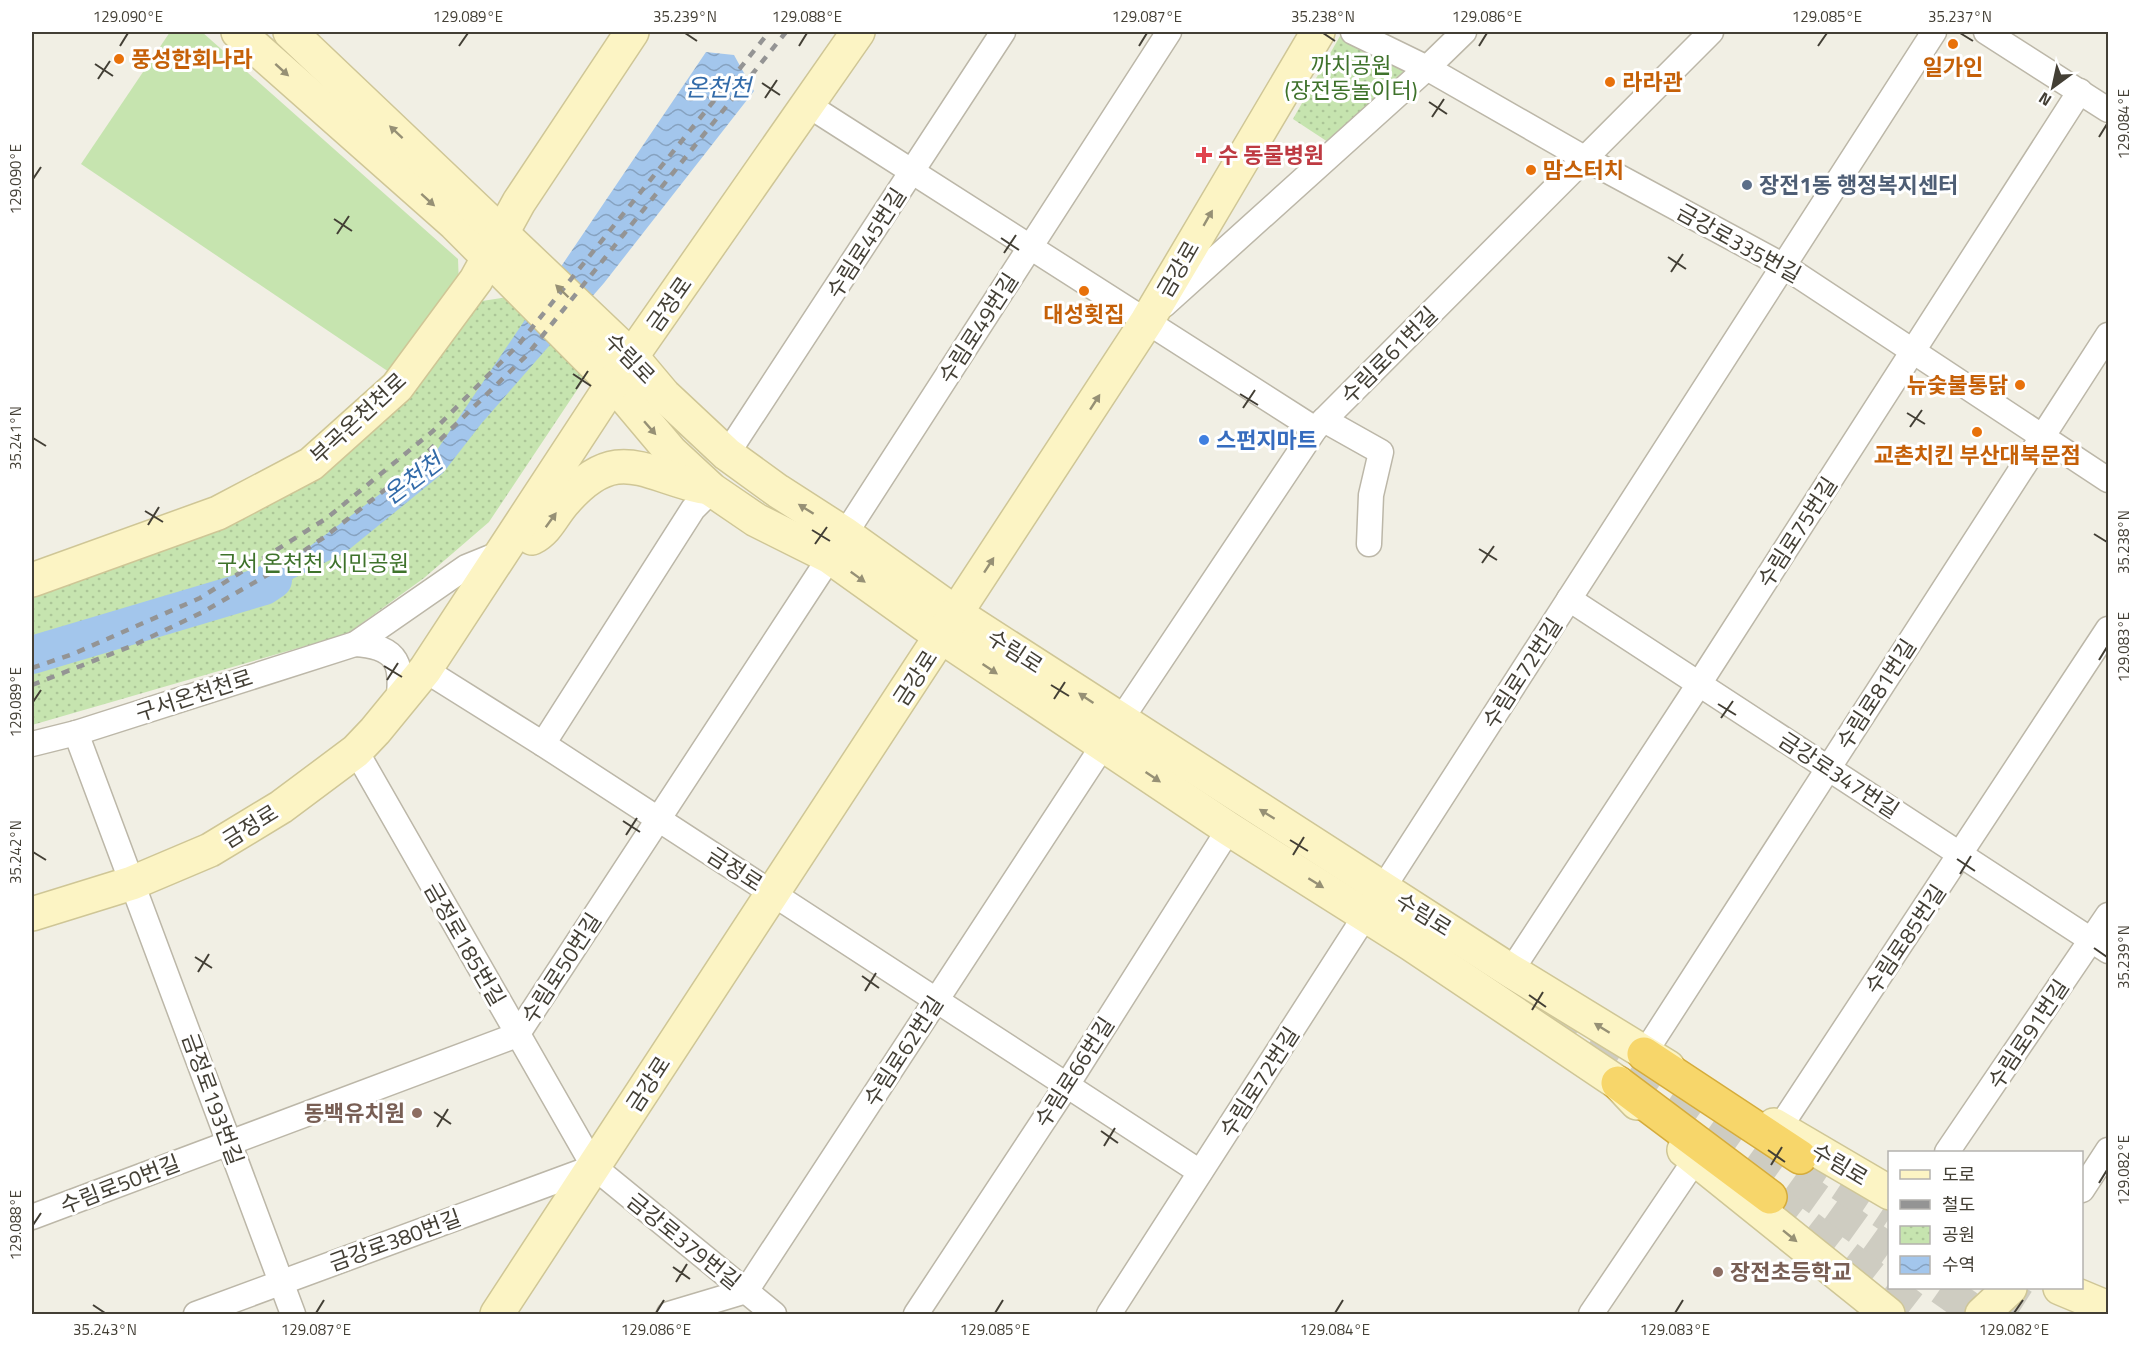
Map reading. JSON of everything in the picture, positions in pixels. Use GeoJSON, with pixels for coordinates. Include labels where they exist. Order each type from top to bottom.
{"type":"FeatureCollection","features":[{"type":"Feature","properties":{"kind":"highway"},"geometry":{"type":"LineString","coordinates":[[1644,1054],[1800,1157]]}},
{"type":"Feature","properties":{"kind":"highway"},"geometry":{"type":"LineString","coordinates":[[1618,1083],[1705,1157],[1770,1197]]}},
{"type":"Feature","properties":{"kind":"main road","name":"수림로"},"geometry":{"type":"LineString","coordinates":[[238,32],[501,250]]}},
{"type":"Feature","properties":{"kind":"main road","name":"수림로"},"geometry":{"type":"LineString","coordinates":[[290,32],[501,250],[623,370],[664,395],[727,454],[778,491],[838,545],[949,626],[1375,902],[1618,1083]]}},
{"type":"Feature","properties":{"kind":"main road","name":"부곡온천천로"},"geometry":{"type":"LineString","coordinates":[[32,580],[218,513],[311,464],[397,387],[476,279],[501,250],[632,32]]}},
{"type":"Feature","properties":{"kind":"main road","name":"금정로"},"geometry":{"type":"LineString","coordinates":[[32,914],[132,883],[210,850],[281,807],[356,751],[398,705],[425,670],[623,370],[858,32]]}},
{"type":"Feature","properties":{"kind":"main road","name":"금강로"},"geometry":{"type":"LineString","coordinates":[[497,1314],[1147,321],[1318,32]]}},
{"type":"Feature","properties":{"kind":"main road","name":"수림로"},"geometry":{"type":"LineString","coordinates":[[623,370],[671,452],[712,489],[756,520],[838,545]]}},
{"type":"Feature","properties":{"kind":"main road"},"geometry":{"type":"LineString","coordinates":[[503,552],[542,533],[565,500],[596,472],[622,465],[654,470],[685,483],[712,489]]}},
{"type":"Feature","properties":{"kind":"main road","name":"수림로"},"geometry":{"type":"LineString","coordinates":[[1112,733],[1229,829],[1511,971],[1644,1054],[1780,1127],[1888,1192]]}},
{"type":"Feature","properties":{"kind":"main road"},"geometry":{"type":"LineString","coordinates":[[1705,1157],[1888,1314]]}},
{"type":"Feature","properties":{"kind":"main road"},"geometry":{"type":"LineString","coordinates":[[1982,1314],[2008,1289]]}},
{"type":"Feature","properties":{"kind":"main road"},"geometry":{"type":"LineString","coordinates":[[2065,1289],[2109,1308]]}},
{"type":"Feature","properties":{"kind":"street","name":"수림로45번길"},"geometry":{"type":"LineString","coordinates":[[727,454],[1003,32]]}},
{"type":"Feature","properties":{"kind":"street","name":"수림로49번길"},"geometry":{"type":"LineString","coordinates":[[838,545],[1169,32]]}},
{"type":"Feature","properties":{"kind":"street","name":"금강로335번길"},"geometry":{"type":"LineString","coordinates":[[1353,32],[1427,68],[1584,158],[1784,266],[2109,480]]}},
{"type":"Feature","properties":{"kind":"street"},"geometry":{"type":"LineString","coordinates":[[1147,321],[1464,32]]}},
{"type":"Feature","properties":{"kind":"street","name":"수림로61번길"},"geometry":{"type":"LineString","coordinates":[[1112,733],[1320,424],[1711,32]]}},
{"type":"Feature","properties":{"kind":"street","name":"수림로72번길"},"geometry":{"type":"LineString","coordinates":[[1109,1314],[1934,32]]}},
{"type":"Feature","properties":{"kind":"street"},"geometry":{"type":"LineString","coordinates":[[1986,32],[2109,110]]}},
{"type":"Feature","properties":{"kind":"street","name":"수림로75번길"},"geometry":{"type":"LineString","coordinates":[[1511,971],[1699,684],[2080,91]]}},
{"type":"Feature","properties":{"kind":"street"},"geometry":{"type":"LineString","coordinates":[[808,105],[1147,321],[1320,424],[1381,452],[1371,495],[1369,544]]}},
{"type":"Feature","properties":{"kind":"street","name":"수림로81번길"},"geometry":{"type":"LineString","coordinates":[[1644,1054],[2109,335]]}},
{"type":"Feature","properties":{"kind":"street"},"geometry":{"type":"LineString","coordinates":[[543,744],[693,509],[712,489]]}},
{"type":"Feature","properties":{"kind":"street","name":"수림로50번길"},"geometry":{"type":"LineString","coordinates":[[32,1217],[517,1035],[838,545]]}},
{"type":"Feature","properties":{"kind":"street","name":"구서온천천로"},"geometry":{"type":"LineString","coordinates":[[32,744],[76,733],[355,644],[466,567],[503,552]]}},
{"type":"Feature","properties":{"kind":"street","name":"금강로347번길"},"geometry":{"type":"LineString","coordinates":[[1569,599],[2100,946]]}},
{"type":"Feature","properties":{"kind":"street","name":"수림로85번길"},"geometry":{"type":"LineString","coordinates":[[1780,1127],[2109,629]]}},
{"type":"Feature","properties":{"kind":"street","name":"구서온천천로"},"geometry":{"type":"LineString","coordinates":[[355,644],[376,645],[395,657],[401,677],[398,705]]}},
{"type":"Feature","properties":{"kind":"street","name":"금정로"},"geometry":{"type":"LineString","coordinates":[[425,670],[543,744],[1200,1172]]}},
{"type":"Feature","properties":{"kind":"street","name":"금정로193번길"},"geometry":{"type":"LineString","coordinates":[[76,733],[293,1314]]}},
{"type":"Feature","properties":{"kind":"street","name":"수림로62번길"},"geometry":{"type":"LineString","coordinates":[[746,1291],[1112,733]]}},
{"type":"Feature","properties":{"kind":"street","name":"금정로185번길"},"geometry":{"type":"LineString","coordinates":[[356,751],[594,1167]]}},
{"type":"Feature","properties":{"kind":"street","name":"수림로66번길"},"geometry":{"type":"LineString","coordinates":[[916,1314],[1066,1085],[1229,829]]}},
{"type":"Feature","properties":{"kind":"street","name":"수림로91번길"},"geometry":{"type":"LineString","coordinates":[[1948,1151],[2100,946],[2109,915]]}},
{"type":"Feature","properties":{"kind":"street"},"geometry":{"type":"LineString","coordinates":[[2083,1189],[2109,1150]]}},
{"type":"Feature","properties":{"kind":"street"},"geometry":{"type":"LineString","coordinates":[[1591,1314],[1705,1157]]}},
{"type":"Feature","properties":{"kind":"street","name":"금강로380번길"},"geometry":{"type":"LineString","coordinates":[[196,1314],[594,1167]]}},
{"type":"Feature","properties":{"kind":"street","name":"금강로379번길"},"geometry":{"type":"LineString","coordinates":[[594,1167],[774,1314]]}},
{"type":"Feature","properties":{"kind":"street"},"geometry":{"type":"LineString","coordinates":[[669,1314],[746,1291]]}},
{"type":"Feature","properties":{"kind":"green space"},"geometry":{"type":"Polygon","coordinates":[[[170,32],[202,32],[458,259],[459,286],[389,372],[81,164],[170,32]]]}},
{"type":"Feature","properties":{"kind":"green space","name":"까치공원 (장전동놀이터)"},"geometry":{"type":"Polygon","coordinates":[[[1340,36],[1404,71],[1328,142],[1293,119],[1340,36]]]}},
{"type":"Feature","properties":{"kind":"green space","name":"구서 온천천 시민공원"},"geometry":{"type":"Polygon","coordinates":[[[508,297],[578,364],[583,381],[489,522],[424,578],[347,634],[32,725],[32,592],[240,515],[404,392],[482,301],[508,297]]]}},
{"type":"Feature","properties":{"kind":"water","name":"온천천"},"geometry":{"type":"Polygon","coordinates":[[[706,52],[734,55],[754,91],[604,283],[481,424],[443,473],[346,552],[211,620],[32,668],[32,665],[85,653],[258,585],[435,453],[706,52]]]}},
{"type":"Feature","properties":{"kind":"waterway","name":"온천천"},"geometry":{"type":"LineString","coordinates":[[32,655],[264,586],[273,580]]}},
{"type":"Feature","properties":{"kind":"tunnel"},"geometry":{"type":"LineString","coordinates":[[1551,1012],[1685,1104],[1888,1250]]}},
{"type":"Feature","properties":{"kind":"tunnel"},"geometry":{"type":"LineString","coordinates":[[1800,1157],[1888,1216]]}},
{"type":"Feature","properties":{"kind":"tunnel"},"geometry":{"type":"LineString","coordinates":[[1770,1197],[1888,1288]]}},
{"type":"Feature","properties":{"kind":"tunnel"},"geometry":{"type":"LineString","coordinates":[[1889,1289],[1921,1314]]}},
{"type":"Feature","properties":{"kind":"tunnel"},"geometry":{"type":"LineString","coordinates":[[1942,1289],[1978,1314]]}},
{"type":"Feature","properties":{"kind":"tunnel"},"geometry":{"type":"LineString","coordinates":[[1997,1289],[2036,1314]]}},
{"type":"Feature","properties":{"kind":"railway"},"geometry":{"type":"LineString","coordinates":[[32,668],[73,654],[200,598],[327,518],[433,431],[519,344],[769,32]]}},
{"type":"Feature","properties":{"kind":"railway"},"geometry":{"type":"LineString","coordinates":[[32,685],[134,645],[203,612],[269,574],[326,536],[405,474],[527,355],[786,32]]}},
{"type":"Feature","properties":{"kind":"place","name":"일가인"},"geometry":{"type":"Point","coordinates":[1953,44]}},
{"type":"Feature","properties":{"kind":"place","name":"풍성한회나라"},"geometry":{"type":"Point","coordinates":[119,59]}},
{"type":"Feature","properties":{"kind":"place","name":"라라관"},"geometry":{"type":"Point","coordinates":[1610,82]}},
{"type":"Feature","properties":{"kind":"place","name":"수 동물병원"},"geometry":{"type":"Point","coordinates":[1204,155]}},
{"type":"Feature","properties":{"kind":"place","name":"맘스터치"},"geometry":{"type":"Point","coordinates":[1531,170]}},
{"type":"Feature","properties":{"kind":"place","name":"장전1동 행정복지센터"},"geometry":{"type":"Point","coordinates":[1747,185]}},
{"type":"Feature","properties":{"kind":"place","name":"대성횟집"},"geometry":{"type":"Point","coordinates":[1084,291]}},
{"type":"Feature","properties":{"kind":"place","name":"뉴숯불통닭"},"geometry":{"type":"Point","coordinates":[2020,385]}},
{"type":"Feature","properties":{"kind":"place","name":"교촌치킨 부산대북문점"},"geometry":{"type":"Point","coordinates":[1977,432]}},
{"type":"Feature","properties":{"kind":"place","name":"스펀지마트"},"geometry":{"type":"Point","coordinates":[1204,440]}},
{"type":"Feature","properties":{"kind":"place","name":"동백유치원"},"geometry":{"type":"Point","coordinates":[417,1113]}},
{"type":"Feature","properties":{"kind":"place","name":"장전초등학교"},"geometry":{"type":"Point","coordinates":[1718,1272]}}]}
